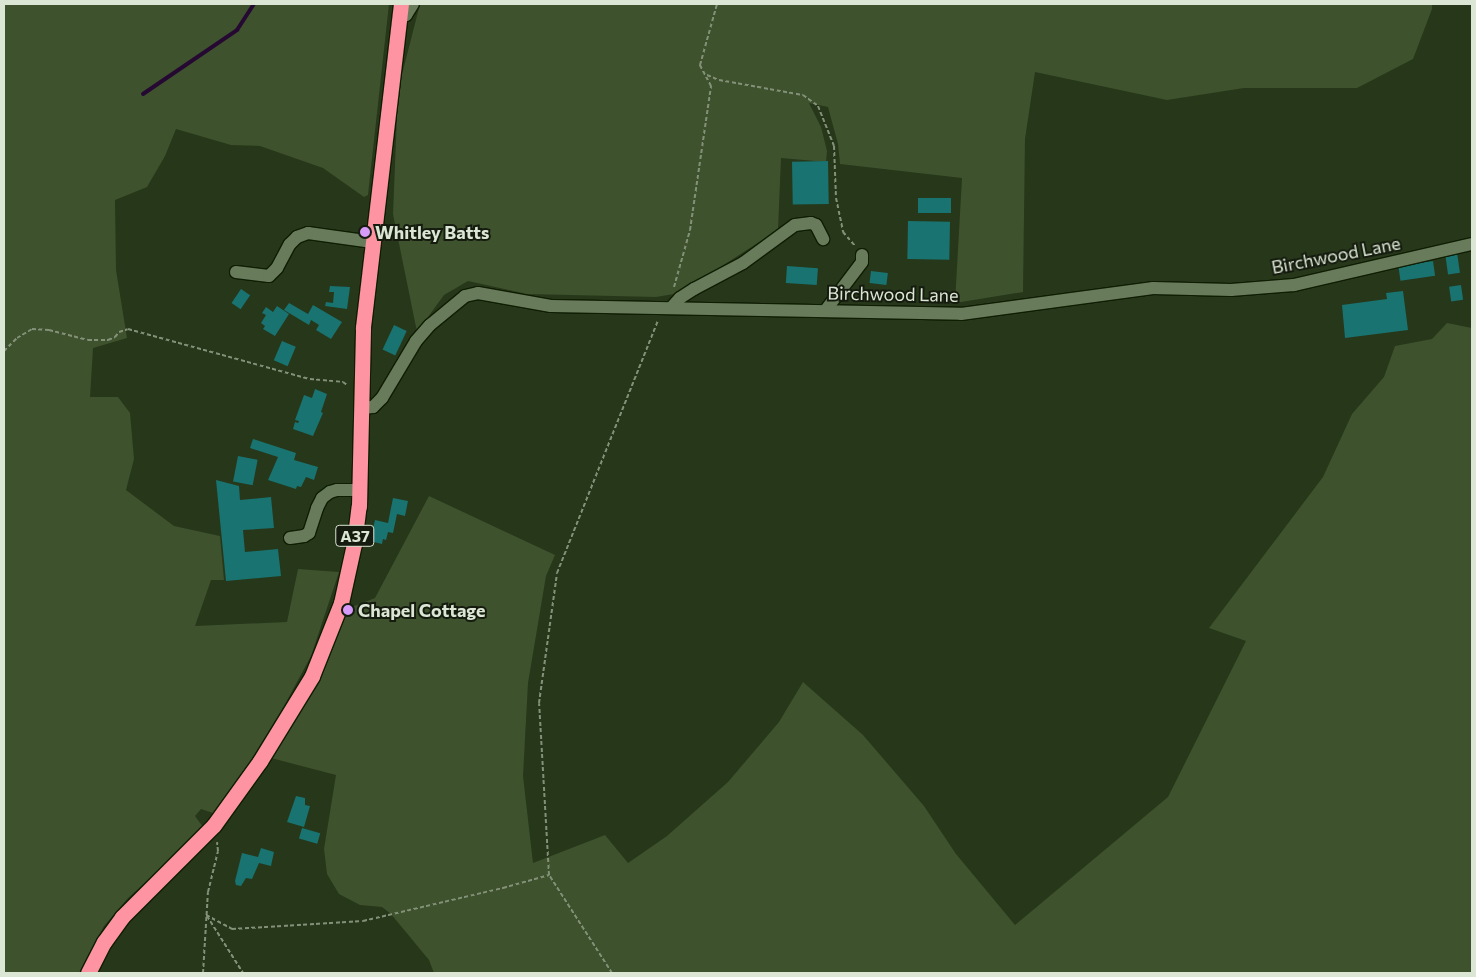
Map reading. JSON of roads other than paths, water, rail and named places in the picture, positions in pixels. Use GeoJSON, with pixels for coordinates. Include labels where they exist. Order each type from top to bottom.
{"type":"FeatureCollection","features":[{"type":"Feature","properties":{"kind":"highway","name":"A37"},"geometry":{"type":"LineString","coordinates":[[88,973],[104,942],[132,906],[214,825],[275,739],[304,692],[320,658],[346,582],[354,544],[360,490],[363,327],[400,11]]}},
{"type":"Feature","properties":{"kind":"street"},"geometry":{"type":"LineString","coordinates":[[400,11],[406,15],[413,4]]}},
{"type":"Feature","properties":{"kind":"street"},"geometry":{"type":"LineString","coordinates":[[668,308],[694,289],[743,263],[795,225],[811,223],[816,225],[823,239]]}},
{"type":"Feature","properties":{"kind":"street"},"geometry":{"type":"LineString","coordinates":[[236,272],[269,276],[277,268],[290,244],[297,237],[308,233],[372,242]]}},
{"type":"Feature","properties":{"kind":"street","name":"Birchwood Lane"},"geometry":{"type":"LineString","coordinates":[[362,408],[373,407],[382,398],[416,341],[430,325],[465,296],[478,293],[551,306],[961,314],[1154,288],[1231,290],[1294,285],[1472,244]]}},
{"type":"Feature","properties":{"kind":"street"},"geometry":{"type":"LineString","coordinates":[[825,311],[859,267],[862,262],[862,255]]}},
{"type":"Feature","properties":{"kind":"street"},"geometry":{"type":"LineString","coordinates":[[290,538],[304,536],[309,533],[322,498],[330,492],[360,490]]}},
{"type":"Feature","properties":{"kind":"waterway"},"geometry":{"type":"LineString","coordinates":[[143,94],[237,30],[254,4]]}},
{"type":"Feature","properties":{"kind":"place","name":"Whitley Batts"},"geometry":{"type":"Point","coordinates":[365,232]}},
{"type":"Feature","properties":{"kind":"place","name":"Chapel Cottage"},"geometry":{"type":"Point","coordinates":[348,610]}}]}
